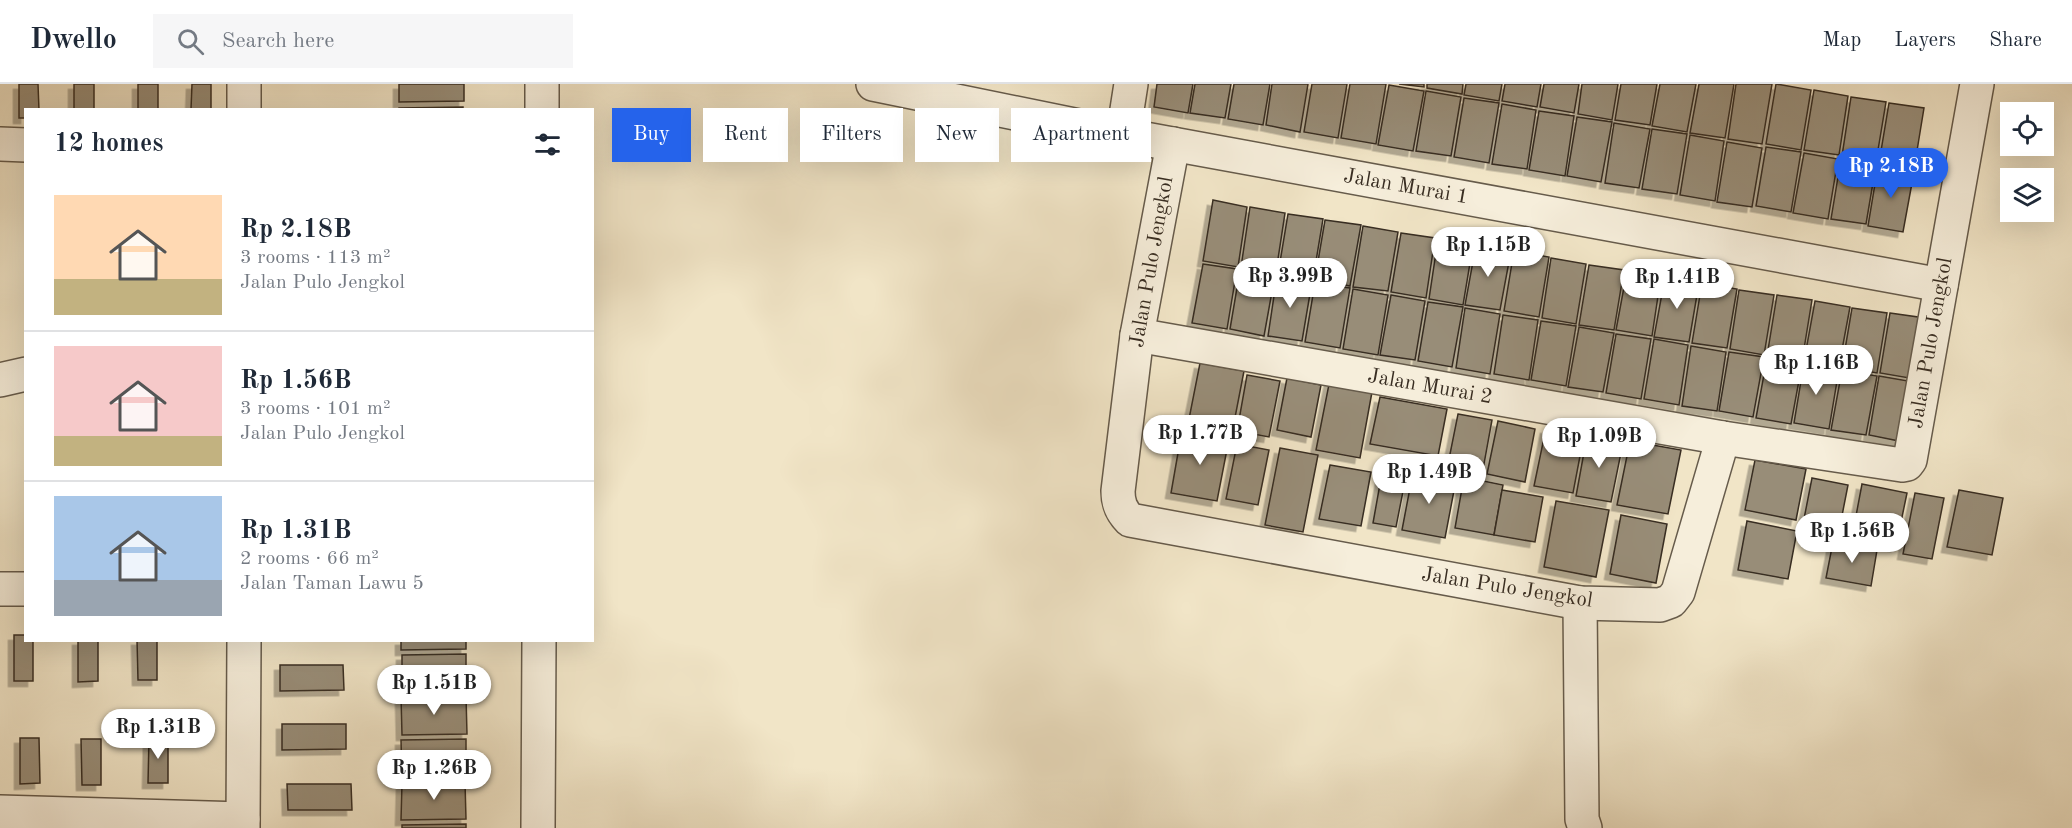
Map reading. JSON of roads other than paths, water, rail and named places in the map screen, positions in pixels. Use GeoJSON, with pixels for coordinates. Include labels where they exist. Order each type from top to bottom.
{"type":"FeatureCollection","features":[{"type":"Feature","properties":{"kind":"street"},"geometry":{"type":"LineString","coordinates":[[244,84],[244,108]]}},
{"type":"Feature","properties":{"kind":"street"},"geometry":{"type":"LineString","coordinates":[[542,84],[542,108]]}},
{"type":"Feature","properties":{"kind":"street","name":"Jalan Murai 1"},"geometry":{"type":"LineString","coordinates":[[873,84],[1011,112]]}},
{"type":"Feature","properties":{"kind":"street"},"geometry":{"type":"LineString","coordinates":[[1127,108],[1131,84]]}},
{"type":"Feature","properties":{"kind":"street","name":"Jalan Pulo Jengkol"},"geometry":{"type":"LineString","coordinates":[[1173,144],[1137,335],[1118,491],[1120,506],[1130,520],[1580,603],[1660,605],[1676,597],[1723,438],[1902,465],[1910,462],[1977,84]]}},
{"type":"Feature","properties":{"kind":"street","name":"Jalan Murai 1"},"geometry":{"type":"LineString","coordinates":[[1151,140],[1941,285]]}},
{"type":"Feature","properties":{"kind":"street"},"geometry":{"type":"LineString","coordinates":[[0,144],[24,145]]}},
{"type":"Feature","properties":{"kind":"street","name":"Jalan Murai 2"},"geometry":{"type":"LineString","coordinates":[[1137,335],[1723,438]]}},
{"type":"Feature","properties":{"kind":"street"},"geometry":{"type":"LineString","coordinates":[[0,380],[24,374]]}},
{"type":"Feature","properties":{"kind":"street"},"geometry":{"type":"LineString","coordinates":[[0,589],[24,589]]}},
{"type":"Feature","properties":{"kind":"street"},"geometry":{"type":"LineString","coordinates":[[1580,603],[1582,819],[1585,828]]}},
{"type":"Feature","properties":{"kind":"street"},"geometry":{"type":"LineString","coordinates":[[0,812],[243,824],[244,642]]}},
{"type":"Feature","properties":{"kind":"street"},"geometry":{"type":"LineString","coordinates":[[538,828],[539,642]]}}]}
